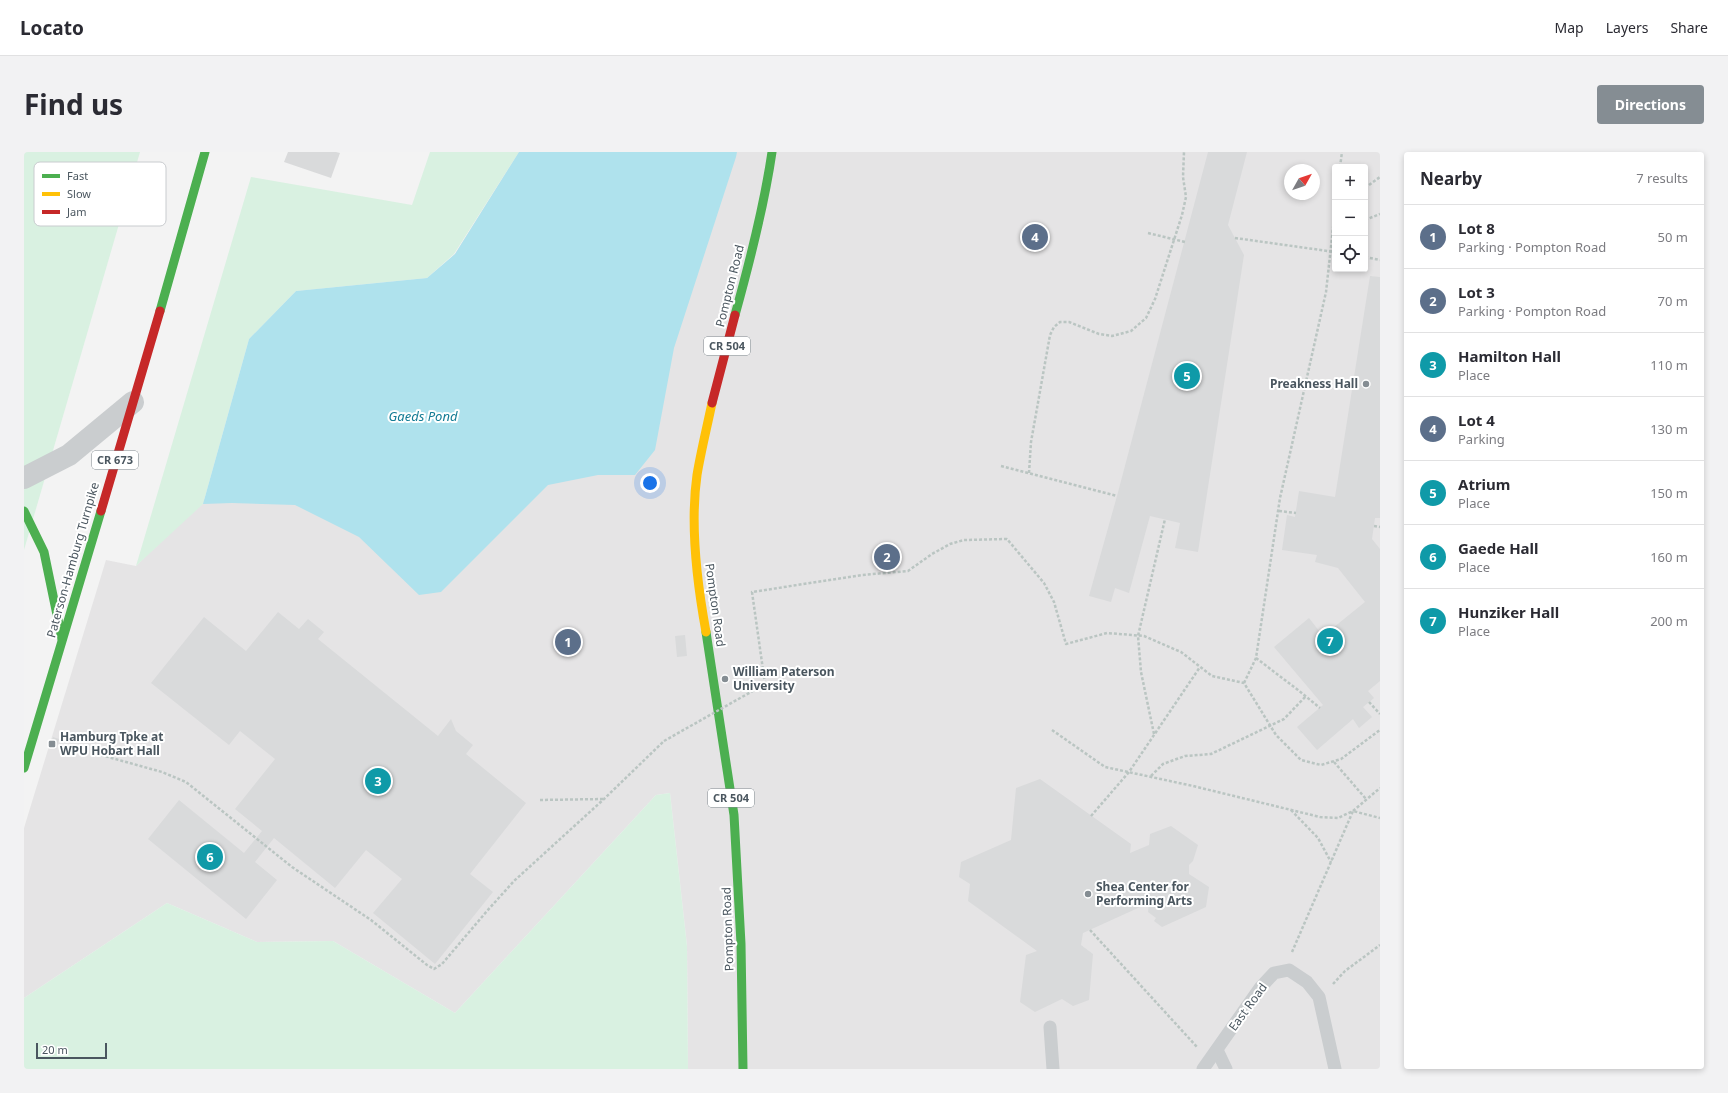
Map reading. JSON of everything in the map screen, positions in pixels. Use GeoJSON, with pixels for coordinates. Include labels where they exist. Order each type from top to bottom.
{"type":"FeatureCollection","features":[{"type":"Feature","properties":{"kind":"main road","name":"Paterson-Hamburg Turnpike"},"geometry":{"type":"LineString","coordinates":[[24,768],[133,402],[205,152]]}},
{"type":"Feature","properties":{"kind":"main road","name":"Pompton Road"},"geometry":{"type":"LineString","coordinates":[[742,1069],[742,944],[734,815],[711,659],[699,593],[694,513],[697,475],[716,383],[748,269],[767,186],[772,152]]}},
{"type":"Feature","properties":{"kind":"main road"},"geometry":{"type":"LineString","coordinates":[[24,511],[44,552],[62,640]]}},
{"type":"Feature","properties":{"kind":"street"},"geometry":{"type":"LineString","coordinates":[[24,478],[69,455],[133,402]]}},
{"type":"Feature","properties":{"kind":"lane"},"geometry":{"type":"LineString","coordinates":[[1284,971],[1289,970],[1307,982],[1319,997],[1335,1069]]}},
{"type":"Feature","properties":{"kind":"lane","name":"East Road"},"geometry":{"type":"LineString","coordinates":[[1210,1060],[1260,988],[1274,973],[1284,971]]}},
{"type":"Feature","properties":{"kind":"lane"},"geometry":{"type":"LineString","coordinates":[[1050,1027],[1053,1069]]}},
{"type":"Feature","properties":{"kind":"lane"},"geometry":{"type":"LineString","coordinates":[[1210,1060],[1226,1069]]}},
{"type":"Feature","properties":{"kind":"path"},"geometry":{"type":"LineString","coordinates":[[1029,473],[1030,442],[1050,335],[1054,327],[1060,322],[1069,322],[1099,334],[1112,336],[1131,331],[1146,318],[1155,300],[1186,197],[1182,177],[1184,152]]}},
{"type":"Feature","properties":{"kind":"path"},"geometry":{"type":"LineString","coordinates":[[1340,164],[1342,152]]}},
{"type":"Feature","properties":{"kind":"path"},"geometry":{"type":"LineString","coordinates":[[1368,186],[1380,177]]}},
{"type":"Feature","properties":{"kind":"path"},"geometry":{"type":"LineString","coordinates":[[1368,219],[1380,214]]}},
{"type":"Feature","properties":{"kind":"path"},"geometry":{"type":"LineString","coordinates":[[1148,233],[1185,242]]}},
{"type":"Feature","properties":{"kind":"path"},"geometry":{"type":"LineString","coordinates":[[1244,683],[1256,658],[1278,511],[1326,292],[1330,252],[1333,236]]}},
{"type":"Feature","properties":{"kind":"path"},"geometry":{"type":"LineString","coordinates":[[1235,238],[1330,252]]}},
{"type":"Feature","properties":{"kind":"path"},"geometry":{"type":"LineString","coordinates":[[1368,258],[1380,260]]}},
{"type":"Feature","properties":{"kind":"path"},"geometry":{"type":"LineString","coordinates":[[1001,466],[1117,496]]}},
{"type":"Feature","properties":{"kind":"path"},"geometry":{"type":"LineString","coordinates":[[1278,511],[1296,513]]}},
{"type":"Feature","properties":{"kind":"path"},"geometry":{"type":"LineString","coordinates":[[1154,734],[1141,672],[1138,636],[1165,519]]}},
{"type":"Feature","properties":{"kind":"path"},"geometry":{"type":"LineString","coordinates":[[1374,526],[1380,527]]}},
{"type":"Feature","properties":{"kind":"path"},"geometry":{"type":"LineString","coordinates":[[101,755],[162,772],[186,782],[292,867],[371,920],[434,969],[442,964],[487,910],[514,881],[604,799],[664,741],[765,684],[752,592],[862,575],[908,571],[944,547],[964,540],[1007,539],[1044,582],[1054,602],[1066,644],[1107,633],[1144,636],[1181,652],[1212,676],[1244,683],[1276,735],[1301,760],[1321,765],[1341,760],[1380,730]]}},
{"type":"Feature","properties":{"kind":"path"},"geometry":{"type":"LineString","coordinates":[[1256,658],[1320,708]]}},
{"type":"Feature","properties":{"kind":"path"},"geometry":{"type":"LineString","coordinates":[[1092,816],[1129,772],[1200,667]]}},
{"type":"Feature","properties":{"kind":"path"},"geometry":{"type":"LineString","coordinates":[[1150,777],[1163,764],[1185,756],[1211,754],[1284,719],[1306,696]]}},
{"type":"Feature","properties":{"kind":"path"},"geometry":{"type":"LineString","coordinates":[[1369,702],[1380,714]]}},
{"type":"Feature","properties":{"kind":"path"},"geometry":{"type":"LineString","coordinates":[[1052,730],[1105,767],[1320,817],[1338,818],[1353,811],[1379,789],[1380,793]]}},
{"type":"Feature","properties":{"kind":"path"},"geometry":{"type":"LineString","coordinates":[[1334,762],[1366,800]]}},
{"type":"Feature","properties":{"kind":"path"},"geometry":{"type":"LineString","coordinates":[[540,800],[604,799]]}},
{"type":"Feature","properties":{"kind":"path"},"geometry":{"type":"LineString","coordinates":[[1291,810],[1318,838],[1331,862]]}},
{"type":"Feature","properties":{"kind":"path"},"geometry":{"type":"LineString","coordinates":[[1353,811],[1380,818]]}},
{"type":"Feature","properties":{"kind":"path"},"geometry":{"type":"LineString","coordinates":[[1284,971],[1353,811]]}},
{"type":"Feature","properties":{"kind":"path"},"geometry":{"type":"LineString","coordinates":[[1090,930],[1210,1060]]}},
{"type":"Feature","properties":{"kind":"path"},"geometry":{"type":"LineString","coordinates":[[1319,997],[1345,971],[1380,944]]}},
{"type":"Feature","properties":{"kind":"shaded area","name":"William Paterson University"},"geometry":{"type":"Polygon","coordinates":[[[519,152],[1380,152],[1380,1069],[688,1069],[687,946],[670,793],[656,795],[455,1013],[333,941],[257,942],[167,903],[24,998],[24,828],[106,560],[136,566],[455,254],[519,152]]]}},
{"type":"Feature","properties":{"kind":"green space"},"geometry":{"type":"Polygon","coordinates":[[[24,152],[140,152],[137,162],[34,162],[34,226],[118,226],[24,550],[24,152]]]}},
{"type":"Feature","properties":{"kind":"green space"},"geometry":{"type":"Polygon","coordinates":[[[430,152],[519,152],[454,254],[427,278],[296,291],[249,339],[203,504],[136,566],[251,177],[412,205],[430,152]]]}},
{"type":"Feature","properties":{"kind":"green space"},"geometry":{"type":"Polygon","coordinates":[[[670,793],[687,946],[688,1069],[24,1069],[24,998],[167,903],[257,942],[333,941],[455,1013],[656,795],[670,793]]]}},
{"type":"Feature","properties":{"kind":"water","name":"Gaeds Pond"},"geometry":{"type":"Polygon","coordinates":[[[519,152],[737,152],[674,348],[655,450],[635,475],[598,475],[548,485],[441,592],[419,595],[359,537],[295,505],[232,503],[203,504],[249,339],[296,291],[427,278],[455,254],[519,152]]]}},
{"type":"Feature","properties":{"kind":"building"},"geometry":{"type":"Polygon","coordinates":[[[288,152],[340,153],[331,178],[284,162],[288,152]]]}},
{"type":"Feature","properties":{"kind":"building"},"geometry":{"type":"Polygon","coordinates":[[[1208,152],[1247,152],[1228,225],[1244,255],[1198,552],[1175,548],[1180,523],[1150,516],[1129,593],[1115,588],[1111,602],[1089,596],[1208,152]]]}},
{"type":"Feature","properties":{"kind":"building"},"geometry":{"type":"Polygon","coordinates":[[[1370,276],[1380,277],[1380,518],[1375,518],[1372,539],[1380,549],[1380,681],[1368,691],[1374,698],[1363,707],[1372,717],[1359,728],[1353,719],[1317,750],[1297,727],[1323,705],[1274,647],[1309,618],[1323,636],[1365,602],[1338,568],[1315,562],[1317,555],[1282,550],[1287,515],[1295,517],[1299,491],[1335,497],[1370,276]]]}},
{"type":"Feature","properties":{"kind":"building"},"geometry":{"type":"Polygon","coordinates":[[[278,612],[299,629],[308,619],[324,632],[318,639],[438,736],[451,719],[456,731],[473,745],[466,754],[526,803],[470,874],[493,892],[435,964],[373,913],[402,879],[366,850],[335,888],[274,838],[255,862],[277,880],[246,919],[148,839],[179,800],[244,853],[262,831],[235,809],[275,759],[240,731],[229,745],[151,683],[204,617],[246,651],[278,612]]]}},
{"type":"Feature","properties":{"kind":"building"},"geometry":{"type":"Polygon","coordinates":[[[685,635],[687,656],[677,657],[675,636],[685,635]]]}},
{"type":"Feature","properties":{"kind":"building"},"geometry":{"type":"Polygon","coordinates":[[[53,737],[59,739],[56,749],[50,747],[53,737]]]}},
{"type":"Feature","properties":{"kind":"building","name":"Shea Center for Performing Arts"},"geometry":{"type":"Polygon","coordinates":[[[1040,779],[1131,844],[1130,853],[1149,845],[1150,834],[1171,826],[1198,845],[1193,861],[1189,865],[1189,874],[1209,887],[1206,907],[1162,927],[1154,921],[1156,918],[1148,912],[1149,903],[1083,933],[1081,945],[1093,954],[1089,1000],[1073,1006],[1062,999],[1035,1012],[1020,1002],[1026,955],[1037,951],[968,901],[970,884],[959,877],[961,862],[1011,840],[1016,788],[1040,779]]]}},
{"type":"Feature","properties":{"kind":"traffic: fast"},"geometry":{"type":"LineString","coordinates":[[160,311],[205,152]]}},
{"type":"Feature","properties":{"kind":"traffic: fast"},"geometry":{"type":"LineString","coordinates":[[735,315],[756,234],[772,152]]}},
{"type":"Feature","properties":{"kind":"traffic: fast"},"geometry":{"type":"LineString","coordinates":[[24,511],[44,552],[62,639]]}},
{"type":"Feature","properties":{"kind":"traffic: fast"},"geometry":{"type":"LineString","coordinates":[[24,768],[101,511]]}},
{"type":"Feature","properties":{"kind":"traffic: fast"},"geometry":{"type":"LineString","coordinates":[[706,632],[734,815],[741,944],[743,1069]]}},
{"type":"Feature","properties":{"kind":"traffic: slow"},"geometry":{"type":"LineString","coordinates":[[706,632],[697,574],[694,513],[697,475],[712,403]]}},
{"type":"Feature","properties":{"kind":"traffic: jam"},"geometry":{"type":"LineString","coordinates":[[101,511],[160,311]]}},
{"type":"Feature","properties":{"kind":"traffic: jam"},"geometry":{"type":"LineString","coordinates":[[712,403],[735,315]]}},
{"type":"Feature","properties":{"kind":"place","name":"Lot 4"},"geometry":{"type":"Point","coordinates":[1035,237]}},
{"type":"Feature","properties":{"kind":"place","name":"Atrium"},"geometry":{"type":"Point","coordinates":[1187,376]}},
{"type":"Feature","properties":{"kind":"place","name":"Preakness Hall"},"geometry":{"type":"Point","coordinates":[1366,384]}},
{"type":"Feature","properties":{"kind":"place","name":"Lot 3"},"geometry":{"type":"Point","coordinates":[887,557]}},
{"type":"Feature","properties":{"kind":"place","name":"Hunziker Hall"},"geometry":{"type":"Point","coordinates":[1330,641]}},
{"type":"Feature","properties":{"kind":"place","name":"Lot 8"},"geometry":{"type":"Point","coordinates":[568,642]}},
{"type":"Feature","properties":{"kind":"place","name":"William Paterson University"},"geometry":{"type":"Point","coordinates":[725,679]}},
{"type":"Feature","properties":{"kind":"place","name":"Hamburg Tpke at WPU Hobart Hall"},"geometry":{"type":"Point","coordinates":[52,744]}},
{"type":"Feature","properties":{"kind":"place","name":"Hamilton Hall"},"geometry":{"type":"Point","coordinates":[378,781]}},
{"type":"Feature","properties":{"kind":"place","name":"Gaede Hall"},"geometry":{"type":"Point","coordinates":[210,857]}},
{"type":"Feature","properties":{"kind":"place","name":"Shea Center for Performing Arts"},"geometry":{"type":"Point","coordinates":[1088,894]}}]}
